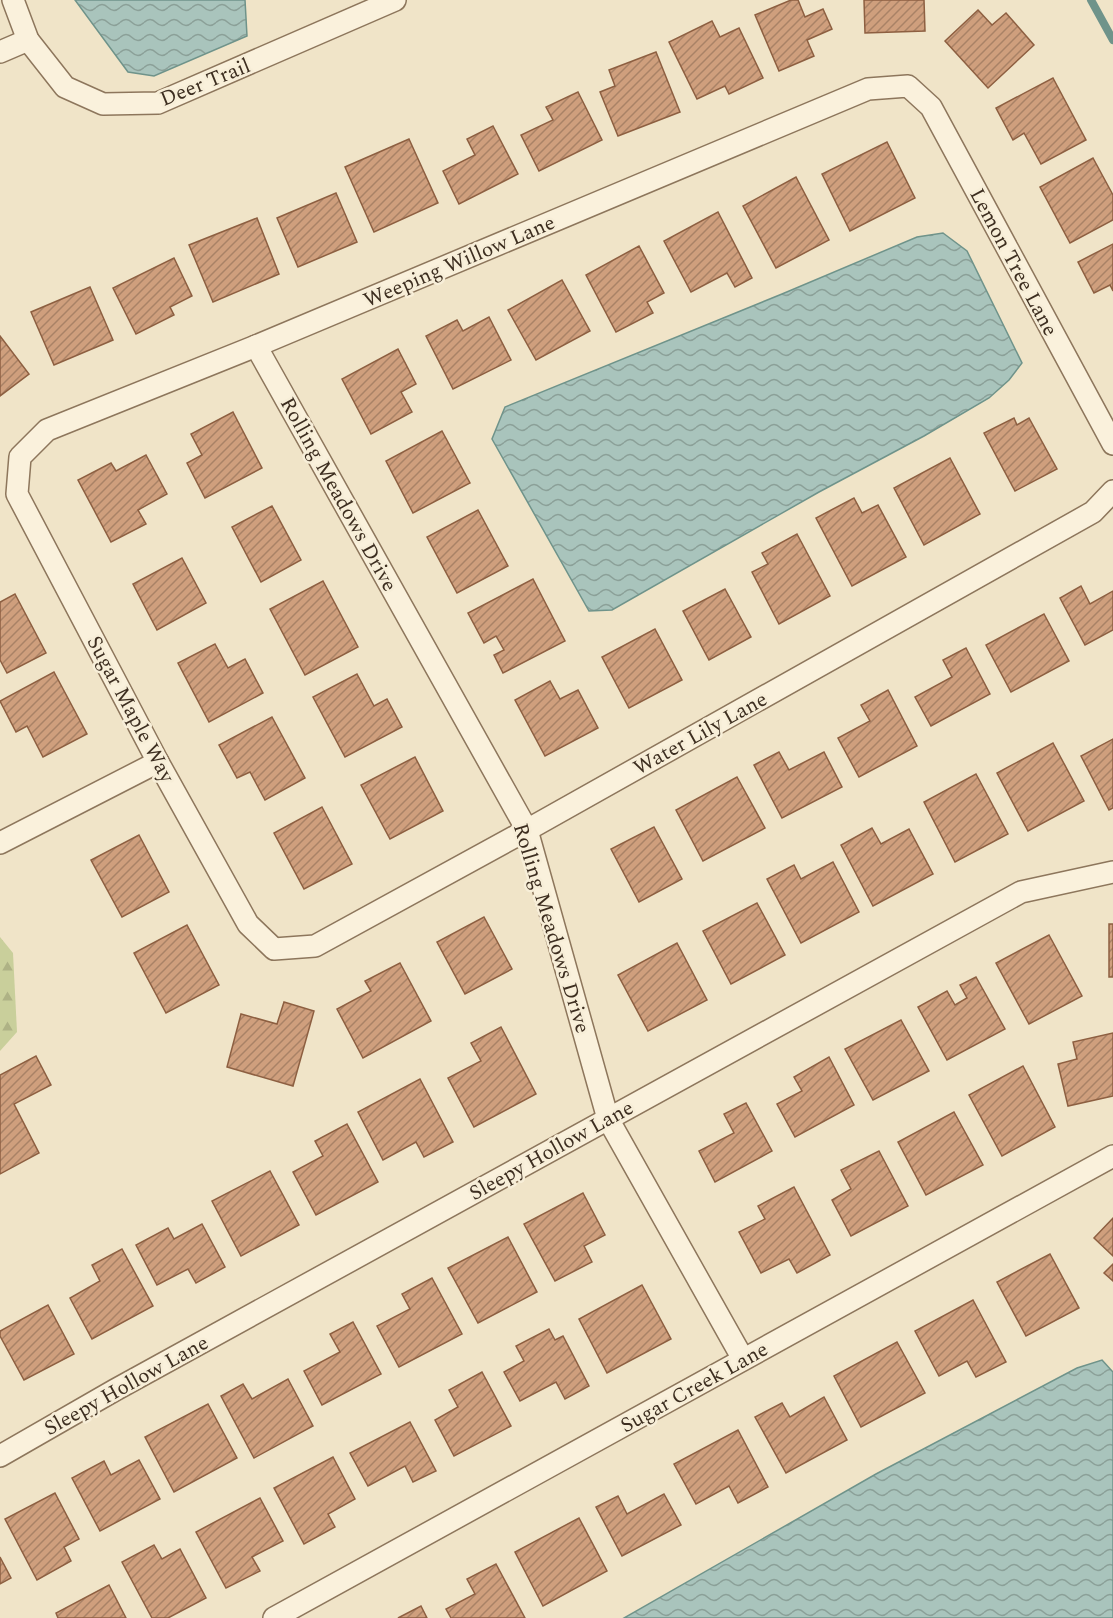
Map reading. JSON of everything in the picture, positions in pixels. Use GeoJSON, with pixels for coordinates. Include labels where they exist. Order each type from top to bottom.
{"type":"FeatureCollection","features":[{"type":"Feature","properties":{"kind":"street","name":"Deer Trail"},"geometry":{"type":"LineString","coordinates":[[13,0],[28,40],[65,87],[103,104],[158,104],[395,0]]}},
{"type":"Feature","properties":{"kind":"street"},"geometry":{"type":"LineString","coordinates":[[0,52],[28,40]]}},
{"type":"Feature","properties":{"kind":"street","name":"Weeping Willow Lane"},"geometry":{"type":"LineString","coordinates":[[20,457],[46,430],[256,346],[868,90],[908,86]]}},
{"type":"Feature","properties":{"kind":"street","name":"Lemon Tree Lane"},"geometry":{"type":"LineString","coordinates":[[908,86],[931,107],[1113,444]]}},
{"type":"Feature","properties":{"kind":"street","name":"Rolling Meadows Drive"},"geometry":{"type":"LineString","coordinates":[[256,346],[528,830],[608,1119],[743,1359]]}},
{"type":"Feature","properties":{"kind":"street","name":"Sugar Maple Way"},"geometry":{"type":"LineString","coordinates":[[20,457],[17,494],[158,762],[248,924],[274,949]]}},
{"type":"Feature","properties":{"kind":"street","name":"Water Lily Lane"},"geometry":{"type":"LineString","coordinates":[[274,949],[315,946],[528,830],[1094,512],[1113,491]]}},
{"type":"Feature","properties":{"kind":"street"},"geometry":{"type":"LineString","coordinates":[[0,843],[158,762]]}},
{"type":"Feature","properties":{"kind":"street","name":"Sleepy Hollow Lane"},"geometry":{"type":"LineString","coordinates":[[0,1456],[115,1390],[1021,892],[1113,872]]}},
{"type":"Feature","properties":{"kind":"street","name":"Sugar Creek Lane"},"geometry":{"type":"LineString","coordinates":[[274,1618],[1113,1156]]}},
{"type":"Feature","properties":{"kind":"green space"},"geometry":{"type":"Polygon","coordinates":[[[0,937],[13,953],[17,1032],[0,1051],[0,937]]]}},
{"type":"Feature","properties":{"kind":"water"},"geometry":{"type":"Polygon","coordinates":[[[75,0],[245,0],[247,36],[154,76],[128,72],[75,0]]]}},
{"type":"Feature","properties":{"kind":"water"},"geometry":{"type":"Polygon","coordinates":[[[943,233],[967,251],[1022,363],[1009,380],[989,398],[924,436],[819,492],[612,610],[589,611],[492,439],[505,407],[917,237],[943,233]]]}},
{"type":"Feature","properties":{"kind":"water"},"geometry":{"type":"Polygon","coordinates":[[[1102,1360],[1113,1372],[1113,1618],[624,1618],[876,1474],[1077,1368],[1102,1360]]]}},
{"type":"Feature","properties":{"kind":"building"},"geometry":{"type":"Polygon","coordinates":[[[791,0],[798,0],[805,17],[823,9],[832,29],[807,40],[814,56],[779,71],[755,15],[791,0]]]}},
{"type":"Feature","properties":{"kind":"building"},"geometry":{"type":"Polygon","coordinates":[[[864,0],[924,0],[925,31],[865,33],[864,0]]]}},
{"type":"Feature","properties":{"kind":"building"},"geometry":{"type":"Polygon","coordinates":[[[978,10],[992,25],[1006,13],[1034,45],[988,88],[945,41],[978,10]]]}},
{"type":"Feature","properties":{"kind":"building"},"geometry":{"type":"Polygon","coordinates":[[[712,21],[720,37],[739,28],[763,78],[729,94],[725,86],[697,99],[669,42],[712,21]]]}},
{"type":"Feature","properties":{"kind":"building"},"geometry":{"type":"Polygon","coordinates":[[[656,52],[680,112],[618,136],[600,92],[615,86],[609,70],[656,52]]]}},
{"type":"Feature","properties":{"kind":"building"},"geometry":{"type":"Polygon","coordinates":[[[1053,78],[1086,140],[1041,164],[1024,133],[1013,140],[996,108],[1053,78]]]}},
{"type":"Feature","properties":{"kind":"building"},"geometry":{"type":"Polygon","coordinates":[[[578,92],[602,140],[539,171],[521,135],[553,120],[546,107],[578,92]]]}},
{"type":"Feature","properties":{"kind":"building"},"geometry":{"type":"Polygon","coordinates":[[[493,126],[518,174],[459,204],[443,171],[475,155],[467,139],[493,126]]]}},
{"type":"Feature","properties":{"kind":"building"},"geometry":{"type":"Polygon","coordinates":[[[409,139],[438,203],[374,232],[345,167],[409,139]]]}},
{"type":"Feature","properties":{"kind":"building"},"geometry":{"type":"Polygon","coordinates":[[[887,142],[915,198],[850,231],[822,174],[887,142]]]}},
{"type":"Feature","properties":{"kind":"building"},"geometry":{"type":"Polygon","coordinates":[[[1093,158],[1113,195],[1113,220],[1070,243],[1040,187],[1093,158]]]}},
{"type":"Feature","properties":{"kind":"building"},"geometry":{"type":"Polygon","coordinates":[[[796,177],[829,240],[776,268],[743,206],[796,177]]]}},
{"type":"Feature","properties":{"kind":"building"},"geometry":{"type":"Polygon","coordinates":[[[336,193],[357,242],[298,267],[277,218],[336,193]]]}},
{"type":"Feature","properties":{"kind":"building"},"geometry":{"type":"Polygon","coordinates":[[[718,212],[752,278],[735,287],[727,273],[691,292],[664,241],[718,212]]]}},
{"type":"Feature","properties":{"kind":"building"},"geometry":{"type":"Polygon","coordinates":[[[257,218],[279,274],[213,302],[189,245],[257,218]]]}},
{"type":"Feature","properties":{"kind":"building"},"geometry":{"type":"Polygon","coordinates":[[[1113,244],[1113,291],[1110,285],[1094,293],[1078,262],[1113,244]]]}},
{"type":"Feature","properties":{"kind":"building"},"geometry":{"type":"Polygon","coordinates":[[[639,246],[664,293],[647,302],[653,313],[616,332],[586,275],[639,246]]]}},
{"type":"Feature","properties":{"kind":"building"},"geometry":{"type":"Polygon","coordinates":[[[174,258],[192,296],[170,307],[174,315],[136,334],[113,288],[174,258]]]}},
{"type":"Feature","properties":{"kind":"building"},"geometry":{"type":"Polygon","coordinates":[[[562,280],[590,331],[536,360],[508,310],[562,280]]]}},
{"type":"Feature","properties":{"kind":"building"},"geometry":{"type":"Polygon","coordinates":[[[90,287],[113,340],[54,365],[31,312],[90,287]]]}},
{"type":"Feature","properties":{"kind":"building"},"geometry":{"type":"Polygon","coordinates":[[[489,317],[511,360],[453,389],[426,336],[457,320],[463,331],[489,317]]]}},
{"type":"Feature","properties":{"kind":"building"},"geometry":{"type":"Polygon","coordinates":[[[0,336],[29,374],[0,396],[0,336]]]}},
{"type":"Feature","properties":{"kind":"building"},"geometry":{"type":"Polygon","coordinates":[[[398,349],[416,384],[401,392],[412,412],[371,434],[342,379],[398,349]]]}},
{"type":"Feature","properties":{"kind":"building"},"geometry":{"type":"Polygon","coordinates":[[[233,412],[262,468],[205,498],[187,463],[202,455],[191,434],[233,412]]]}},
{"type":"Feature","properties":{"kind":"building"},"geometry":{"type":"Polygon","coordinates":[[[1014,418],[1017,425],[1029,418],[1057,469],[1015,491],[984,433],[1014,418]]]}},
{"type":"Feature","properties":{"kind":"building"},"geometry":{"type":"Polygon","coordinates":[[[442,431],[470,483],[413,513],[386,461],[442,431]]]}},
{"type":"Feature","properties":{"kind":"building"},"geometry":{"type":"Polygon","coordinates":[[[146,455],[167,494],[138,510],[146,524],[111,542],[78,480],[111,463],[116,471],[146,455]]]}},
{"type":"Feature","properties":{"kind":"building"},"geometry":{"type":"Polygon","coordinates":[[[950,458],[980,514],[924,545],[894,488],[950,458]]]}},
{"type":"Feature","properties":{"kind":"building"},"geometry":{"type":"Polygon","coordinates":[[[854,498],[862,513],[878,505],[906,557],[852,586],[816,518],[854,498]]]}},
{"type":"Feature","properties":{"kind":"building"},"geometry":{"type":"Polygon","coordinates":[[[272,506],[301,560],[261,582],[232,527],[272,506]]]}},
{"type":"Feature","properties":{"kind":"building"},"geometry":{"type":"Polygon","coordinates":[[[478,510],[508,566],[457,593],[427,537],[478,510]]]}},
{"type":"Feature","properties":{"kind":"building"},"geometry":{"type":"Polygon","coordinates":[[[797,534],[830,596],[779,624],[752,572],[768,564],[762,553],[797,534]]]}},
{"type":"Feature","properties":{"kind":"building"},"geometry":{"type":"Polygon","coordinates":[[[182,558],[206,603],[157,630],[133,584],[182,558]]]}},
{"type":"Feature","properties":{"kind":"building"},"geometry":{"type":"Polygon","coordinates":[[[533,579],[565,641],[503,673],[494,655],[504,650],[496,636],[484,643],[468,613],[533,579]]]}},
{"type":"Feature","properties":{"kind":"building"},"geometry":{"type":"Polygon","coordinates":[[[323,581],[358,647],[305,675],[270,609],[323,581]]]}},
{"type":"Feature","properties":{"kind":"building"},"geometry":{"type":"Polygon","coordinates":[[[1081,586],[1090,604],[1113,591],[1113,630],[1085,645],[1060,598],[1081,586]]]}},
{"type":"Feature","properties":{"kind":"building"},"geometry":{"type":"Polygon","coordinates":[[[725,589],[751,637],[709,660],[683,611],[725,589]]]}},
{"type":"Feature","properties":{"kind":"building"},"geometry":{"type":"Polygon","coordinates":[[[15,594],[46,653],[7,673],[0,660],[0,602],[15,594]]]}},
{"type":"Feature","properties":{"kind":"building"},"geometry":{"type":"Polygon","coordinates":[[[1044,614],[1069,661],[1011,692],[986,645],[1044,614]]]}},
{"type":"Feature","properties":{"kind":"building"},"geometry":{"type":"Polygon","coordinates":[[[655,629],[682,680],[629,708],[602,657],[655,629]]]}},
{"type":"Feature","properties":{"kind":"building"},"geometry":{"type":"Polygon","coordinates":[[[215,644],[228,668],[245,659],[263,693],[209,722],[178,663],[215,644]]]}},
{"type":"Feature","properties":{"kind":"building"},"geometry":{"type":"Polygon","coordinates":[[[966,648],[990,694],[931,726],[915,697],[952,677],[943,660],[966,648]]]}},
{"type":"Feature","properties":{"kind":"building"},"geometry":{"type":"Polygon","coordinates":[[[54,672],[87,734],[43,757],[27,726],[16,732],[0,701],[54,672]]]}},
{"type":"Feature","properties":{"kind":"building"},"geometry":{"type":"Polygon","coordinates":[[[357,674],[374,706],[387,699],[402,727],[345,757],[313,697],[357,674]]]}},
{"type":"Feature","properties":{"kind":"building"},"geometry":{"type":"Polygon","coordinates":[[[550,681],[560,699],[578,690],[598,728],[545,756],[515,700],[550,681]]]}},
{"type":"Feature","properties":{"kind":"building"},"geometry":{"type":"Polygon","coordinates":[[[888,690],[917,746],[859,777],[838,738],[870,721],[861,705],[888,690]]]}},
{"type":"Feature","properties":{"kind":"building"},"geometry":{"type":"Polygon","coordinates":[[[272,717],[305,778],[265,800],[250,772],[237,778],[219,745],[272,717]]]}},
{"type":"Feature","properties":{"kind":"building"},"geometry":{"type":"Polygon","coordinates":[[[1113,739],[1113,808],[1109,810],[1081,756],[1113,739]]]}},
{"type":"Feature","properties":{"kind":"building"},"geometry":{"type":"Polygon","coordinates":[[[1053,743],[1084,801],[1028,831],[997,773],[1053,743]]]}},
{"type":"Feature","properties":{"kind":"building"},"geometry":{"type":"Polygon","coordinates":[[[779,752],[789,770],[824,752],[842,787],[782,818],[754,765],[779,752]]]}},
{"type":"Feature","properties":{"kind":"building"},"geometry":{"type":"Polygon","coordinates":[[[415,757],[443,811],[390,839],[361,785],[415,757]]]}},
{"type":"Feature","properties":{"kind":"building"},"geometry":{"type":"Polygon","coordinates":[[[976,774],[1008,834],[955,862],[924,802],[976,774]]]}},
{"type":"Feature","properties":{"kind":"building"},"geometry":{"type":"Polygon","coordinates":[[[737,777],[765,828],[703,861],[676,810],[737,777]]]}},
{"type":"Feature","properties":{"kind":"building"},"geometry":{"type":"Polygon","coordinates":[[[322,807],[352,864],[304,889],[274,833],[322,807]]]}},
{"type":"Feature","properties":{"kind":"building"},"geometry":{"type":"Polygon","coordinates":[[[654,827],[682,879],[639,902],[611,849],[654,827]]]}},
{"type":"Feature","properties":{"kind":"building"},"geometry":{"type":"Polygon","coordinates":[[[872,828],[881,844],[909,829],[933,874],[873,906],[841,845],[872,828]]]}},
{"type":"Feature","properties":{"kind":"building"},"geometry":{"type":"Polygon","coordinates":[[[139,835],[169,892],[122,917],[91,860],[139,835]]]}},
{"type":"Feature","properties":{"kind":"building"},"geometry":{"type":"Polygon","coordinates":[[[833,862],[859,912],[801,943],[767,879],[794,865],[801,879],[833,862]]]}},
{"type":"Feature","properties":{"kind":"building"},"geometry":{"type":"Polygon","coordinates":[[[757,903],[785,955],[731,984],[703,931],[757,903]]]}},
{"type":"Feature","properties":{"kind":"building"},"geometry":{"type":"Polygon","coordinates":[[[484,917],[512,969],[465,994],[437,942],[484,917]]]}},
{"type":"Feature","properties":{"kind":"building"},"geometry":{"type":"Polygon","coordinates":[[[1109,924],[1113,924],[1113,977],[1109,977],[1109,924]]]}},
{"type":"Feature","properties":{"kind":"building"},"geometry":{"type":"Polygon","coordinates":[[[187,925],[219,985],[166,1013],[134,953],[187,925]]]}},
{"type":"Feature","properties":{"kind":"building"},"geometry":{"type":"Polygon","coordinates":[[[1049,935],[1082,996],[1029,1024],[996,963],[1049,935]]]}},
{"type":"Feature","properties":{"kind":"building"},"geometry":{"type":"Polygon","coordinates":[[[677,943],[707,1000],[648,1031],[618,975],[677,943]]]}},
{"type":"Feature","properties":{"kind":"building"},"geometry":{"type":"Polygon","coordinates":[[[400,963],[431,1021],[363,1058],[337,1009],[371,991],[365,981],[400,963]]]}},
{"type":"Feature","properties":{"kind":"building"},"geometry":{"type":"Polygon","coordinates":[[[976,977],[1005,1029],[947,1060],[918,1007],[947,991],[955,1005],[967,998],[960,985],[976,977]]]}},
{"type":"Feature","properties":{"kind":"building"},"geometry":{"type":"Polygon","coordinates":[[[284,1002],[314,1011],[293,1086],[227,1067],[241,1014],[277,1024],[284,1002]]]}},
{"type":"Feature","properties":{"kind":"building"},"geometry":{"type":"Polygon","coordinates":[[[901,1020],[929,1071],[873,1100],[845,1049],[901,1020]]]}},
{"type":"Feature","properties":{"kind":"building"},"geometry":{"type":"Polygon","coordinates":[[[501,1027],[536,1094],[474,1127],[448,1078],[481,1061],[471,1043],[501,1027]]]}},
{"type":"Feature","properties":{"kind":"building"},"geometry":{"type":"Polygon","coordinates":[[[1113,1033],[1113,1096],[1068,1106],[1058,1064],[1077,1059],[1073,1042],[1113,1033]]]}},
{"type":"Feature","properties":{"kind":"building"},"geometry":{"type":"Polygon","coordinates":[[[36,1056],[51,1085],[14,1104],[39,1153],[0,1174],[0,1075],[36,1056]]]}},
{"type":"Feature","properties":{"kind":"building"},"geometry":{"type":"Polygon","coordinates":[[[829,1057],[854,1105],[795,1137],[777,1104],[802,1091],[794,1077],[829,1057]]]}},
{"type":"Feature","properties":{"kind":"building"},"geometry":{"type":"Polygon","coordinates":[[[1023,1066],[1055,1127],[1002,1156],[969,1095],[1023,1066]]]}},
{"type":"Feature","properties":{"kind":"building"},"geometry":{"type":"Polygon","coordinates":[[[420,1079],[453,1142],[424,1157],[416,1142],[383,1160],[358,1112],[420,1079]]]}},
{"type":"Feature","properties":{"kind":"building"},"geometry":{"type":"Polygon","coordinates":[[[746,1103],[772,1151],[715,1182],[699,1151],[734,1133],[724,1114],[746,1103]]]}},
{"type":"Feature","properties":{"kind":"building"},"geometry":{"type":"Polygon","coordinates":[[[954,1112],[983,1165],[926,1195],[898,1142],[954,1112]]]}},
{"type":"Feature","properties":{"kind":"building"},"geometry":{"type":"Polygon","coordinates":[[[347,1124],[378,1182],[316,1215],[293,1172],[323,1156],[315,1141],[347,1124]]]}},
{"type":"Feature","properties":{"kind":"building"},"geometry":{"type":"Polygon","coordinates":[[[879,1151],[908,1206],[851,1236],[832,1200],[851,1189],[841,1170],[879,1151]]]}},
{"type":"Feature","properties":{"kind":"building"},"geometry":{"type":"Polygon","coordinates":[[[270,1171],[299,1225],[241,1256],[212,1201],[270,1171]]]}},
{"type":"Feature","properties":{"kind":"building"},"geometry":{"type":"Polygon","coordinates":[[[794,1187],[830,1255],[797,1273],[789,1259],[761,1273],[739,1232],[765,1219],[758,1206],[794,1187]]]}},
{"type":"Feature","properties":{"kind":"building"},"geometry":{"type":"Polygon","coordinates":[[[583,1193],[605,1235],[584,1246],[592,1262],[555,1281],[524,1224],[583,1193]]]}},
{"type":"Feature","properties":{"kind":"building"},"geometry":{"type":"Polygon","coordinates":[[[1113,1218],[1113,1256],[1094,1238],[1113,1218]]]}},
{"type":"Feature","properties":{"kind":"building"},"geometry":{"type":"Polygon","coordinates":[[[202,1224],[225,1267],[196,1283],[188,1269],[157,1285],[136,1245],[168,1228],[174,1239],[202,1224]]]}},
{"type":"Feature","properties":{"kind":"building"},"geometry":{"type":"Polygon","coordinates":[[[508,1237],[537,1292],[478,1323],[448,1268],[508,1237]]]}},
{"type":"Feature","properties":{"kind":"building"},"geometry":{"type":"Polygon","coordinates":[[[122,1249],[153,1306],[92,1339],[70,1298],[100,1281],[92,1265],[122,1249]]]}},
{"type":"Feature","properties":{"kind":"building"},"geometry":{"type":"Polygon","coordinates":[[[1050,1254],[1079,1308],[1026,1336],[997,1282],[1050,1254]]]}},
{"type":"Feature","properties":{"kind":"building"},"geometry":{"type":"Polygon","coordinates":[[[1113,1264],[1113,1281],[1104,1273],[1113,1264]]]}},
{"type":"Feature","properties":{"kind":"building"},"geometry":{"type":"Polygon","coordinates":[[[432,1278],[462,1334],[399,1367],[377,1326],[410,1309],[402,1294],[432,1278]]]}},
{"type":"Feature","properties":{"kind":"building"},"geometry":{"type":"Polygon","coordinates":[[[642,1285],[671,1339],[607,1373],[579,1319],[642,1285]]]}},
{"type":"Feature","properties":{"kind":"building"},"geometry":{"type":"Polygon","coordinates":[[[973,1300],[1006,1362],[976,1377],[967,1361],[939,1376],[915,1331],[973,1300]]]}},
{"type":"Feature","properties":{"kind":"building"},"geometry":{"type":"Polygon","coordinates":[[[48,1305],[74,1354],[24,1380],[0,1336],[0,1331],[48,1305]]]}},
{"type":"Feature","properties":{"kind":"building"},"geometry":{"type":"Polygon","coordinates":[[[353,1322],[381,1374],[322,1405],[304,1371],[340,1352],[330,1334],[353,1322]]]}},
{"type":"Feature","properties":{"kind":"building"},"geometry":{"type":"Polygon","coordinates":[[[549,1329],[555,1340],[563,1336],[589,1386],[565,1399],[556,1382],[520,1401],[504,1372],[524,1361],[516,1346],[549,1329]]]}},
{"type":"Feature","properties":{"kind":"building"},"geometry":{"type":"Polygon","coordinates":[[[897,1342],[925,1393],[861,1427],[834,1376],[897,1342]]]}},
{"type":"Feature","properties":{"kind":"building"},"geometry":{"type":"Polygon","coordinates":[[[482,1372],[511,1426],[454,1456],[435,1420],[458,1407],[449,1390],[482,1372]]]}},
{"type":"Feature","properties":{"kind":"building"},"geometry":{"type":"Polygon","coordinates":[[[288,1379],[313,1426],[254,1458],[221,1396],[243,1384],[252,1399],[288,1379]]]}},
{"type":"Feature","properties":{"kind":"building"},"geometry":{"type":"Polygon","coordinates":[[[824,1397],[847,1440],[786,1473],[755,1417],[782,1403],[790,1417],[824,1397]]]}},
{"type":"Feature","properties":{"kind":"building"},"geometry":{"type":"Polygon","coordinates":[[[208,1404],[237,1458],[174,1492],[145,1437],[208,1404]]]}},
{"type":"Feature","properties":{"kind":"building"},"geometry":{"type":"Polygon","coordinates":[[[410,1422],[436,1471],[413,1482],[405,1466],[368,1486],[350,1453],[410,1422]]]}},
{"type":"Feature","properties":{"kind":"building"},"geometry":{"type":"Polygon","coordinates":[[[738,1430],[768,1487],[738,1503],[729,1486],[696,1504],[674,1464],[738,1430]]]}},
{"type":"Feature","properties":{"kind":"building"},"geometry":{"type":"Polygon","coordinates":[[[333,1457],[355,1499],[328,1514],[335,1527],[304,1544],[274,1488],[333,1457]]]}},
{"type":"Feature","properties":{"kind":"building"},"geometry":{"type":"Polygon","coordinates":[[[139,1460],[160,1499],[100,1531],[72,1478],[104,1461],[111,1475],[139,1460]]]}},
{"type":"Feature","properties":{"kind":"building"},"geometry":{"type":"Polygon","coordinates":[[[55,1493],[79,1539],[64,1547],[71,1561],[37,1580],[5,1519],[55,1493]]]}},
{"type":"Feature","properties":{"kind":"building"},"geometry":{"type":"Polygon","coordinates":[[[664,1494],[681,1525],[622,1556],[596,1507],[618,1496],[627,1514],[664,1494]]]}},
{"type":"Feature","properties":{"kind":"building"},"geometry":{"type":"Polygon","coordinates":[[[260,1498],[283,1541],[252,1557],[260,1571],[226,1588],[196,1532],[260,1498]]]}},
{"type":"Feature","properties":{"kind":"building"},"geometry":{"type":"Polygon","coordinates":[[[579,1518],[607,1571],[543,1606],[515,1552],[579,1518]]]}},
{"type":"Feature","properties":{"kind":"building"},"geometry":{"type":"Polygon","coordinates":[[[154,1545],[162,1559],[180,1549],[206,1598],[168,1618],[152,1618],[122,1562],[154,1545]]]}},
{"type":"Feature","properties":{"kind":"building"},"geometry":{"type":"Polygon","coordinates":[[[0,1557],[11,1578],[0,1584],[0,1557]]]}},
{"type":"Feature","properties":{"kind":"building"},"geometry":{"type":"Polygon","coordinates":[[[496,1564],[525,1618],[451,1618],[446,1609],[475,1594],[467,1579],[496,1564]]]}},
{"type":"Feature","properties":{"kind":"building"},"geometry":{"type":"Polygon","coordinates":[[[109,1585],[126,1618],[58,1618],[56,1613],[109,1585]]]}},
{"type":"Feature","properties":{"kind":"building"},"geometry":{"type":"Polygon","coordinates":[[[421,1606],[427,1618],[398,1618],[421,1606]]]}},
{"type":"Feature","properties":{"kind":"waterway"},"geometry":{"type":"LineString","coordinates":[[1091,0],[1113,40]]}}]}
